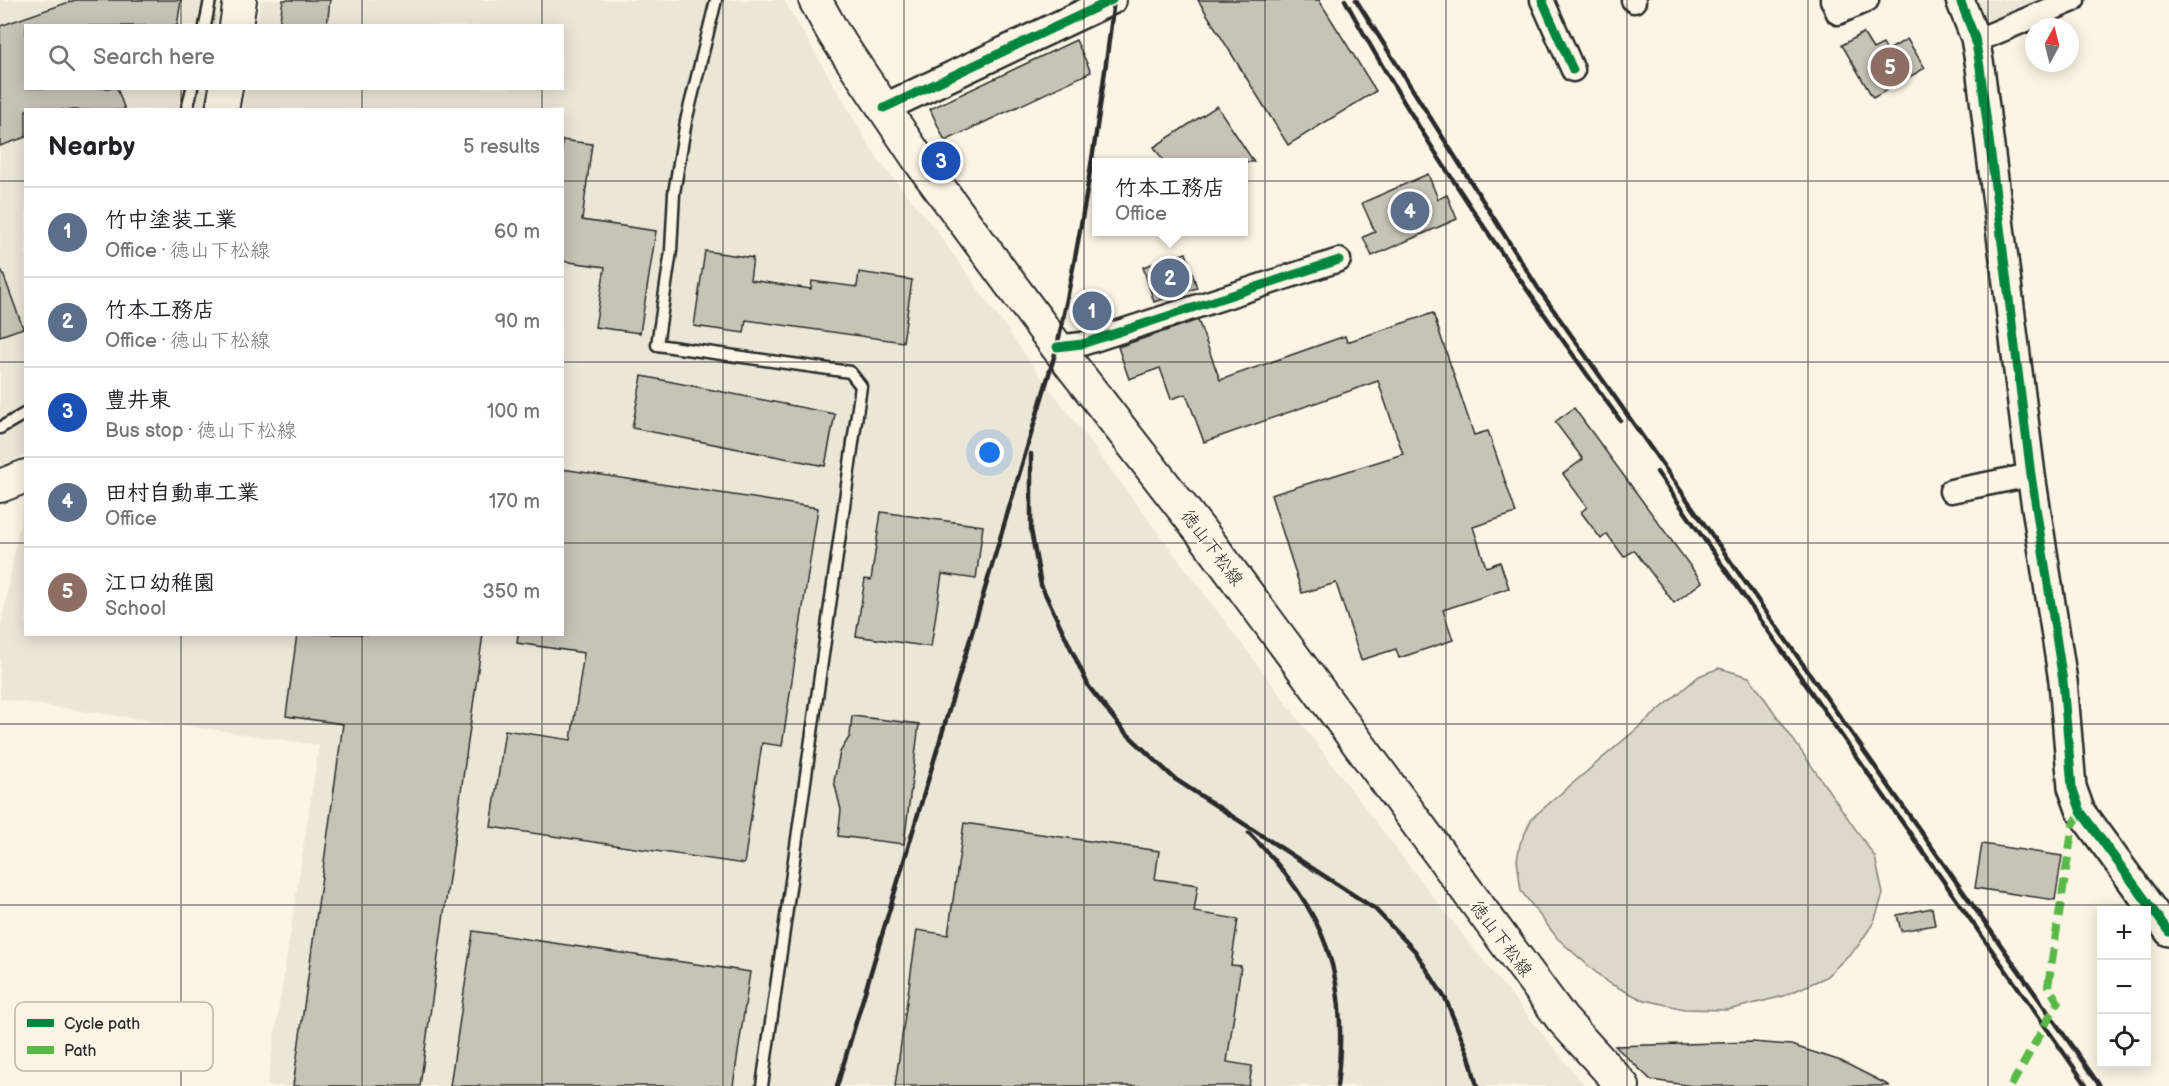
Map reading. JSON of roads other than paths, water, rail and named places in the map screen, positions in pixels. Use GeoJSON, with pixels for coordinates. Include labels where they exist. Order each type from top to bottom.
{"type":"FeatureCollection","features":[{"type":"Feature","properties":{"kind":"main road"},"geometry":{"type":"LineString","coordinates":[[236,24],[240,0]]}},
{"type":"Feature","properties":{"kind":"main road","name":"徳山下松線"},"geometry":{"type":"LineString","coordinates":[[816,0],[834,34],[884,108],[1057,347],[1209,542],[1562,1019],[1623,1086]]}},
{"type":"Feature","properties":{"kind":"main road"},"geometry":{"type":"LineString","coordinates":[[222,108],[226,90]]}},
{"type":"Feature","properties":{"kind":"main road"},"geometry":{"type":"LineString","coordinates":[[0,486],[24,477]]}},
{"type":"Feature","properties":{"kind":"street"},"geometry":{"type":"LineString","coordinates":[[884,108],[1112,0]]}},
{"type":"Feature","properties":{"kind":"street"},"geometry":{"type":"LineString","coordinates":[[1542,0],[1574,70]]}},
{"type":"Feature","properties":{"kind":"street"},"geometry":{"type":"LineString","coordinates":[[1832,0],[1838,13],[1867,0]]}},
{"type":"Feature","properties":{"kind":"street"},"geometry":{"type":"LineString","coordinates":[[1960,0],[1975,38],[2031,475],[2063,681],[2072,787],[2081,812],[2169,932]]}},
{"type":"Feature","properties":{"kind":"street"},"geometry":{"type":"LineString","coordinates":[[1975,38],[1990,35],[2073,0]]}},
{"type":"Feature","properties":{"kind":"street"},"geometry":{"type":"LineString","coordinates":[[1057,347],[1082,344],[1339,260]]}},
{"type":"Feature","properties":{"kind":"street"},"geometry":{"type":"LineString","coordinates":[[1951,491],[2031,475]]}},
{"type":"Feature","properties":{"kind":"lane"},"geometry":{"type":"LineString","coordinates":[[205,24],[210,0]]}},
{"type":"Feature","properties":{"kind":"lane"},"geometry":{"type":"LineString","coordinates":[[716,0],[686,121],[674,193],[671,250],[657,345],[850,372],[861,386],[762,1086]]}},
{"type":"Feature","properties":{"kind":"lane"},"geometry":{"type":"LineString","coordinates":[[188,108],[192,90]]}},
{"type":"Feature","properties":{"kind":"lane"},"geometry":{"type":"LineString","coordinates":[[0,428],[24,414]]}},
{"type":"Feature","properties":{"kind":"railway"},"geometry":{"type":"LineString","coordinates":[[1092,158],[1114,0]]}},
{"type":"Feature","properties":{"kind":"railway"},"geometry":{"type":"LineString","coordinates":[[1345,0],[1441,162],[1547,318],[1620,420]]}},
{"type":"Feature","properties":{"kind":"railway"},"geometry":{"type":"LineString","coordinates":[[1356,0],[1538,288],[2100,1086]]}},
{"type":"Feature","properties":{"kind":"railway"},"geometry":{"type":"LineString","coordinates":[[837,1086],[1057,347],[1092,161]]}},
{"type":"Feature","properties":{"kind":"railway"},"geometry":{"type":"LineString","coordinates":[[1031,454],[1031,530],[1041,585],[1089,687],[1123,730],[1175,779],[1375,909],[1415,951],[1446,1000],[1469,1056],[1477,1086]]}},
{"type":"Feature","properties":{"kind":"railway"},"geometry":{"type":"LineString","coordinates":[[1657,472],[2087,1086]]}},
{"type":"Feature","properties":{"kind":"railway"},"geometry":{"type":"LineString","coordinates":[[1249,833],[1297,890],[1314,918],[1327,948],[1340,1011],[1337,1086]]}},
{"type":"Feature","properties":{"kind":"place","name":"江口幼稚園"},"geometry":{"type":"Point","coordinates":[1890,67]}},
{"type":"Feature","properties":{"kind":"place","name":"豊井東"},"geometry":{"type":"Point","coordinates":[941,161]}},
{"type":"Feature","properties":{"kind":"place","name":"田村自動車工業"},"geometry":{"type":"Point","coordinates":[1410,211]}},
{"type":"Feature","properties":{"kind":"place","name":"竹本工務店"},"geometry":{"type":"Point","coordinates":[1170,278]}},
{"type":"Feature","properties":{"kind":"place","name":"竹中塗装工業"},"geometry":{"type":"Point","coordinates":[1092,311]}}]}
